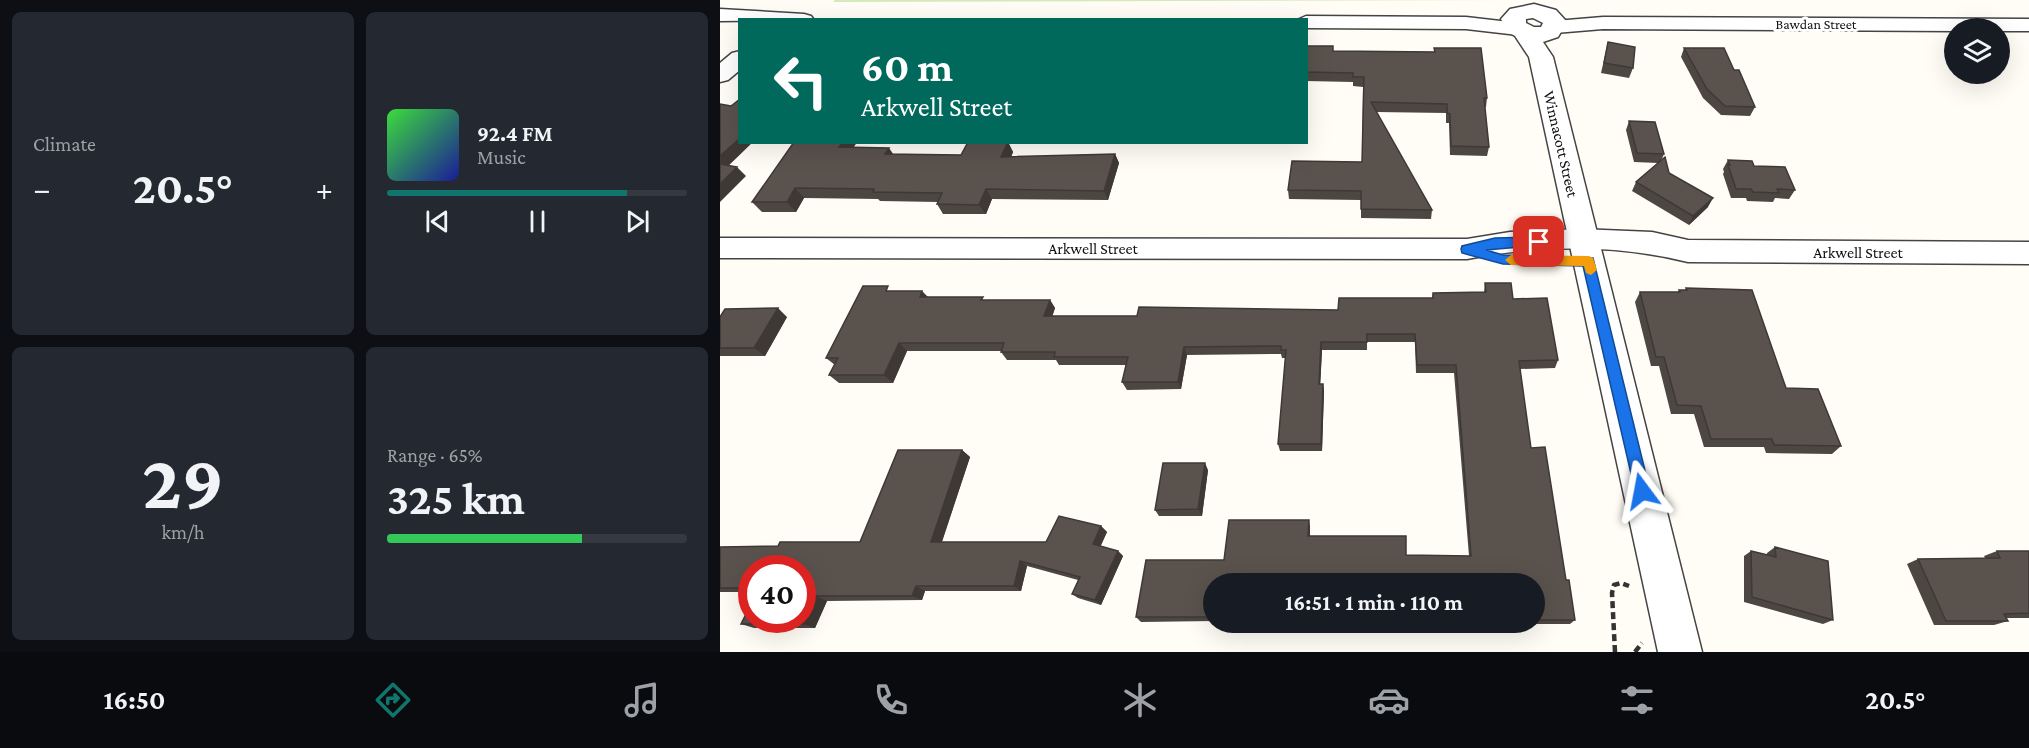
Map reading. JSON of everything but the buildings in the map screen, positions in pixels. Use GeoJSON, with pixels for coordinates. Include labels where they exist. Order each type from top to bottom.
{"type":"FeatureCollection","features":[{"type":"Feature","properties":{"kind":"street"},"geometry":{"type":"LineString","coordinates":[[783,18],[803,0]]}},
{"type":"Feature","properties":{"kind":"street"},"geometry":{"type":"LineString","coordinates":[[720,15],[766,18]]}},
{"type":"Feature","properties":{"kind":"street","name":"Bawdan Street"},"geometry":{"type":"LineString","coordinates":[[1308,22],[1535,21],[2029,25]]}},
{"type":"Feature","properties":{"kind":"street","name":"Winnacott Street"},"geometry":{"type":"LineString","coordinates":[[1535,21],[1586,251],[1680,652]]}},
{"type":"Feature","properties":{"kind":"street"},"geometry":{"type":"LineString","coordinates":[[720,75],[738,60]]}},
{"type":"Feature","properties":{"kind":"street","name":"Arkwell Street"},"geometry":{"type":"LineString","coordinates":[[720,248],[1467,249],[1503,260],[1586,251],[1656,259],[1688,251],[2029,253]]}},
{"type":"Feature","properties":{"kind":"path"},"geometry":{"type":"LineString","coordinates":[[1615,652],[1612,593],[1614,585],[1621,583],[1635,591]]}},
{"type":"Feature","properties":{"kind":"green space"},"geometry":{"type":"Polygon","coordinates":[[[835,0],[1510,0],[833,2],[835,0]]]}},
{"type":"Feature","properties":{"kind":"slow traffic"},"geometry":{"type":"LineString","coordinates":[[1511,260],[1589,261],[1591,270]]}},
{"type":"Feature","properties":{"kind":"route"},"geometry":{"type":"LineString","coordinates":[[1539,242],[1495,243],[1467,249],[1503,260],[1589,261],[1642,491]]}}]}
